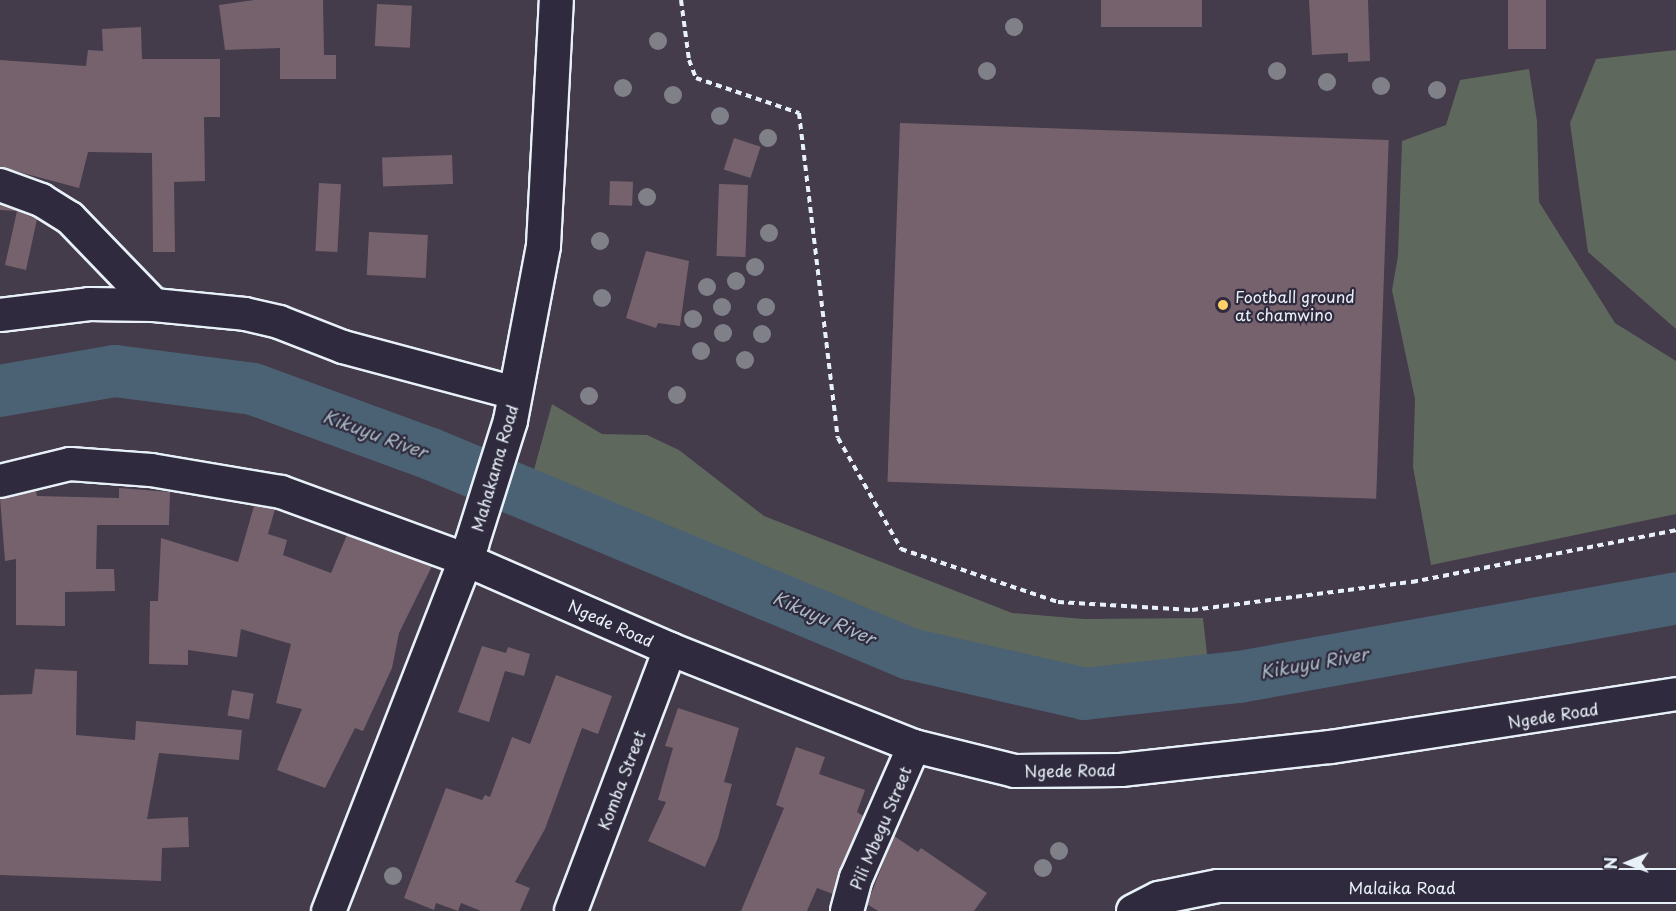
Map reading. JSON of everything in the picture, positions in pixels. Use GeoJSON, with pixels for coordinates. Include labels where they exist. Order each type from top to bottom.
{"type":"FeatureCollection","features":[{"type":"Feature","properties":{"kind":"street","name":"Mahakama Road"},"geometry":{"type":"LineString","coordinates":[[328,911],[370,810],[468,551],[512,406],[543,245],[556,0]]}},
{"type":"Feature","properties":{"kind":"street"},"geometry":{"type":"LineString","coordinates":[[0,185],[41,200],[70,218],[153,305]]}},
{"type":"Feature","properties":{"kind":"street"},"geometry":{"type":"LineString","coordinates":[[0,315],[89,304],[153,305],[245,314],[279,322],[343,347],[512,406]]}},
{"type":"Feature","properties":{"kind":"street","name":"Ngede Road"},"geometry":{"type":"LineString","coordinates":[[0,481],[70,464],[151,470],[281,492],[468,551],[670,649],[914,746],[1015,771],[1121,770],[1464,729],[1676,694]]}},
{"type":"Feature","properties":{"kind":"street","name":"Komba Street"},"geometry":{"type":"LineString","coordinates":[[571,911],[670,649]]}},
{"type":"Feature","properties":{"kind":"street","name":"Pili Mbegu Street"},"geometry":{"type":"LineString","coordinates":[[847,911],[856,878],[914,746]]}},
{"type":"Feature","properties":{"kind":"street","name":"Malaika Road"},"geometry":{"type":"LineString","coordinates":[[1132,911],[1159,898],[1218,886],[1399,899],[1676,886]]}},
{"type":"Feature","properties":{"kind":"path"},"geometry":{"type":"LineString","coordinates":[[681,0],[689,60],[696,78],[799,113],[838,438],[901,549],[1058,602],[1192,610],[1412,582],[1676,530]]}},
{"type":"Feature","properties":{"kind":"shaded area"},"geometry":{"type":"Polygon","coordinates":[[[1676,50],[1676,329],[1588,252],[1570,123],[1596,59],[1676,50]]]}},
{"type":"Feature","properties":{"kind":"shaded area"},"geometry":{"type":"Polygon","coordinates":[[[1529,69],[1537,121],[1539,202],[1615,323],[1676,361],[1676,514],[1431,565],[1413,467],[1415,399],[1392,290],[1398,256],[1402,141],[1446,125],[1460,80],[1529,69]]]}},
{"type":"Feature","properties":{"kind":"shaded area"},"geometry":{"type":"Polygon","coordinates":[[[552,404],[602,434],[647,435],[679,450],[764,516],[1012,613],[1084,619],[1203,618],[1209,672],[1063,680],[864,626],[532,477],[552,404]]]}},
{"type":"Feature","properties":{"kind":"building"},"geometry":{"type":"Polygon","coordinates":[[[254,0],[323,0],[324,55],[336,55],[336,79],[280,79],[280,48],[225,50],[219,5],[254,0]]]}},
{"type":"Feature","properties":{"kind":"building"},"geometry":{"type":"Polygon","coordinates":[[[1101,0],[1202,0],[1202,27],[1101,27],[1101,0]]]}},
{"type":"Feature","properties":{"kind":"building"},"geometry":{"type":"Polygon","coordinates":[[[1309,0],[1368,0],[1370,61],[1348,62],[1348,53],[1312,55],[1309,0]]]}},
{"type":"Feature","properties":{"kind":"building"},"geometry":{"type":"Polygon","coordinates":[[[1508,0],[1546,0],[1546,49],[1508,49],[1508,0]]]}},
{"type":"Feature","properties":{"kind":"building"},"geometry":{"type":"Polygon","coordinates":[[[377,4],[412,6],[410,48],[375,46],[377,4]]]}},
{"type":"Feature","properties":{"kind":"building"},"geometry":{"type":"Polygon","coordinates":[[[141,27],[142,59],[220,59],[220,117],[204,117],[205,181],[174,182],[175,252],[153,252],[152,153],[88,152],[79,188],[0,167],[0,60],[86,66],[88,50],[103,51],[102,29],[141,27]]]}},
{"type":"Feature","properties":{"kind":"building"},"geometry":{"type":"Polygon","coordinates":[[[900,123],[1389,140],[1376,499],[887,482],[900,123]]]}},
{"type":"Feature","properties":{"kind":"building"},"geometry":{"type":"Polygon","coordinates":[[[734,138],[761,147],[750,178],[724,169],[734,138]]]}},
{"type":"Feature","properties":{"kind":"building"},"geometry":{"type":"Polygon","coordinates":[[[452,155],[453,184],[383,186],[382,157],[452,155]]]}},
{"type":"Feature","properties":{"kind":"building"},"geometry":{"type":"Polygon","coordinates":[[[610,181],[633,182],[632,206],[609,205],[610,181]]]}},
{"type":"Feature","properties":{"kind":"building"},"geometry":{"type":"Polygon","coordinates":[[[319,183],[341,184],[337,252],[315,251],[319,183]]]}},
{"type":"Feature","properties":{"kind":"building"},"geometry":{"type":"Polygon","coordinates":[[[719,184],[748,185],[745,257],[716,256],[719,184]]]}},
{"type":"Feature","properties":{"kind":"building"},"geometry":{"type":"Polygon","coordinates":[[[0,204],[37,219],[26,270],[5,265],[17,211],[0,210],[0,204]]]}},
{"type":"Feature","properties":{"kind":"building"},"geometry":{"type":"Polygon","coordinates":[[[369,232],[428,235],[426,278],[367,275],[369,232]]]}},
{"type":"Feature","properties":{"kind":"building"},"geometry":{"type":"Polygon","coordinates":[[[646,251],[689,261],[680,326],[658,323],[656,328],[626,318],[646,251]]]}},
{"type":"Feature","properties":{"kind":"building"},"geometry":{"type":"Polygon","coordinates":[[[119,488],[170,492],[169,525],[97,525],[96,569],[114,569],[115,591],[65,592],[65,626],[16,625],[16,559],[5,561],[0,498],[36,491],[37,496],[119,498],[119,488]]]}},
{"type":"Feature","properties":{"kind":"building"},"geometry":{"type":"Polygon","coordinates":[[[254,506],[275,509],[268,534],[287,540],[283,555],[331,573],[347,535],[432,566],[399,633],[392,668],[363,731],[355,728],[325,788],[277,770],[302,709],[276,703],[291,644],[241,629],[237,657],[188,650],[188,665],[149,664],[150,601],[158,601],[161,538],[238,562],[254,506]]]}},
{"type":"Feature","properties":{"kind":"building"},"geometry":{"type":"Polygon","coordinates":[[[482,646],[506,653],[508,647],[530,654],[524,676],[505,671],[489,722],[458,712],[482,646]]]}},
{"type":"Feature","properties":{"kind":"building"},"geometry":{"type":"Polygon","coordinates":[[[35,669],[77,671],[76,735],[135,740],[136,721],[242,730],[239,760],[159,753],[147,819],[188,817],[189,847],[162,848],[161,881],[0,875],[0,695],[32,694],[35,669]]]}},
{"type":"Feature","properties":{"kind":"building"},"geometry":{"type":"Polygon","coordinates":[[[556,675],[612,696],[598,734],[582,728],[545,829],[515,882],[530,888],[520,911],[481,911],[461,903],[458,911],[436,903],[434,910],[404,898],[446,788],[482,800],[485,795],[490,797],[512,737],[530,744],[556,675]]]}},
{"type":"Feature","properties":{"kind":"building"},"geometry":{"type":"Polygon","coordinates":[[[232,690],[254,694],[249,719],[227,716],[232,690]]]}},
{"type":"Feature","properties":{"kind":"building"},"geometry":{"type":"Polygon","coordinates":[[[678,708],[739,728],[724,782],[732,784],[718,838],[705,867],[648,841],[666,802],[658,800],[673,748],[665,746],[678,708]]]}},
{"type":"Feature","properties":{"kind":"building"},"geometry":{"type":"Polygon","coordinates":[[[796,747],[825,757],[819,774],[865,790],[857,812],[863,816],[833,894],[817,888],[807,911],[741,911],[784,808],[776,805],[796,747]]]}},
{"type":"Feature","properties":{"kind":"building"},"geometry":{"type":"Polygon","coordinates":[[[894,836],[918,852],[921,848],[987,893],[974,911],[878,911],[867,904],[894,836]]]}},
{"type":"Feature","properties":{"kind":"waterway","name":"Kikuyu River"},"geometry":{"type":"LineString","coordinates":[[0,391],[115,371],[253,389],[431,454],[910,654],[1084,694],[1239,677],[1676,598]]}},
{"type":"Feature","properties":{"kind":"place","name":"Football ground at chamwino"},"geometry":{"type":"Point","coordinates":[1223,305]}}]}
